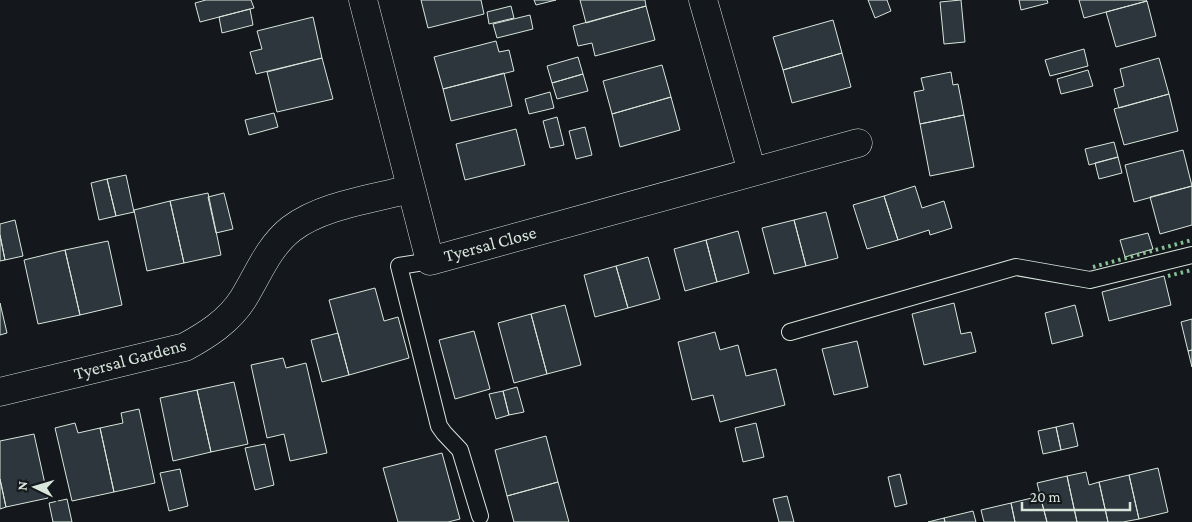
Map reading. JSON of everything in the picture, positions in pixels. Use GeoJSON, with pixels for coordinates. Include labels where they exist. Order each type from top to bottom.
{"type":"FeatureCollection","features":[{"type":"Feature","properties":{"kind":"street","name":"Tyersal Close"},"geometry":{"type":"LineString","coordinates":[[363,0],[430,261],[858,143]]}},
{"type":"Feature","properties":{"kind":"street"},"geometry":{"type":"LineString","coordinates":[[703,0],[752,172]]}},
{"type":"Feature","properties":{"kind":"street","name":"Tyersal Gardens"},"geometry":{"type":"LineString","coordinates":[[0,392],[184,347],[206,335],[226,320],[242,300],[270,251],[290,230],[317,214],[410,189]]}},
{"type":"Feature","properties":{"kind":"lane"},"geometry":{"type":"LineString","coordinates":[[790,332],[1016,267],[1090,280],[1192,255]]}},
{"type":"Feature","properties":{"kind":"lane"},"geometry":{"type":"LineString","coordinates":[[430,261],[399,266],[439,426],[460,450],[480,516]]}},
{"type":"Feature","properties":{"kind":"building"},"geometry":{"type":"Polygon","coordinates":[[[206,0],[251,0],[254,8],[200,22],[195,3],[206,0]]]}},
{"type":"Feature","properties":{"kind":"building"},"geometry":{"type":"Polygon","coordinates":[[[421,0],[481,0],[484,14],[428,28],[421,0]]]}},
{"type":"Feature","properties":{"kind":"building"},"geometry":{"type":"Polygon","coordinates":[[[534,0],[556,0],[536,5],[534,0]]]}},
{"type":"Feature","properties":{"kind":"building"},"geometry":{"type":"Polygon","coordinates":[[[580,0],[645,0],[646,6],[586,23],[580,0]]]}},
{"type":"Feature","properties":{"kind":"building"},"geometry":{"type":"Polygon","coordinates":[[[868,0],[887,0],[891,11],[875,18],[868,0]]]}},
{"type":"Feature","properties":{"kind":"building"},"geometry":{"type":"Polygon","coordinates":[[[961,0],[965,42],[944,44],[940,2],[961,0]]]}},
{"type":"Feature","properties":{"kind":"building"},"geometry":{"type":"Polygon","coordinates":[[[1019,0],[1047,0],[1048,3],[1021,10],[1019,0]]]}},
{"type":"Feature","properties":{"kind":"building"},"geometry":{"type":"Polygon","coordinates":[[[1079,0],[1146,0],[1147,1],[1084,18],[1079,0]]]}},
{"type":"Feature","properties":{"kind":"building"},"geometry":{"type":"Polygon","coordinates":[[[1147,1],[1156,36],[1116,47],[1106,12],[1147,1]]]}},
{"type":"Feature","properties":{"kind":"building"},"geometry":{"type":"Polygon","coordinates":[[[511,6],[514,18],[489,24],[487,12],[511,6]]]}},
{"type":"Feature","properties":{"kind":"building"},"geometry":{"type":"Polygon","coordinates":[[[646,6],[655,40],[595,56],[592,43],[578,46],[573,26],[646,6]]]}},
{"type":"Feature","properties":{"kind":"building"},"geometry":{"type":"Polygon","coordinates":[[[250,9],[253,25],[222,33],[219,17],[250,9]]]}},
{"type":"Feature","properties":{"kind":"building"},"geometry":{"type":"Polygon","coordinates":[[[530,15],[533,29],[497,38],[493,24],[530,15]]]}},
{"type":"Feature","properties":{"kind":"building"},"geometry":{"type":"Polygon","coordinates":[[[313,17],[322,58],[256,74],[250,52],[262,49],[257,31],[313,17]]]}},
{"type":"Feature","properties":{"kind":"building"},"geometry":{"type":"Polygon","coordinates":[[[833,20],[842,53],[783,70],[773,37],[833,20]]]}},
{"type":"Feature","properties":{"kind":"building"},"geometry":{"type":"Polygon","coordinates":[[[496,41],[499,52],[509,50],[514,71],[443,89],[434,57],[496,41]]]}},
{"type":"Feature","properties":{"kind":"building"},"geometry":{"type":"Polygon","coordinates":[[[1084,49],[1088,66],[1050,76],[1045,60],[1084,49]]]}},
{"type":"Feature","properties":{"kind":"building"},"geometry":{"type":"Polygon","coordinates":[[[842,53],[851,87],[792,103],[783,70],[842,53]]]}},
{"type":"Feature","properties":{"kind":"building"},"geometry":{"type":"Polygon","coordinates":[[[578,57],[583,74],[552,83],[547,66],[578,57]]]}},
{"type":"Feature","properties":{"kind":"building"},"geometry":{"type":"Polygon","coordinates":[[[322,58],[333,99],[277,112],[267,72],[322,58]]]}},
{"type":"Feature","properties":{"kind":"building"},"geometry":{"type":"Polygon","coordinates":[[[1159,58],[1169,94],[1119,108],[1114,89],[1124,86],[1120,69],[1159,58]]]}},
{"type":"Feature","properties":{"kind":"building"},"geometry":{"type":"Polygon","coordinates":[[[662,65],[671,97],[612,114],[603,81],[662,65]]]}},
{"type":"Feature","properties":{"kind":"building"},"geometry":{"type":"Polygon","coordinates":[[[1088,70],[1093,86],[1061,94],[1057,79],[1088,70]]]}},
{"type":"Feature","properties":{"kind":"building"},"geometry":{"type":"Polygon","coordinates":[[[951,72],[953,85],[958,84],[964,115],[920,124],[914,92],[924,90],[921,78],[951,72]]]}},
{"type":"Feature","properties":{"kind":"building"},"geometry":{"type":"Polygon","coordinates":[[[504,73],[512,106],[451,121],[443,89],[504,73]]]}},
{"type":"Feature","properties":{"kind":"building"},"geometry":{"type":"Polygon","coordinates":[[[583,74],[588,91],[557,99],[552,83],[583,74]]]}},
{"type":"Feature","properties":{"kind":"building"},"geometry":{"type":"Polygon","coordinates":[[[550,92],[554,108],[529,114],[525,99],[550,92]]]}},
{"type":"Feature","properties":{"kind":"building"},"geometry":{"type":"Polygon","coordinates":[[[1169,94],[1178,131],[1124,145],[1114,109],[1169,94]]]}},
{"type":"Feature","properties":{"kind":"building"},"geometry":{"type":"Polygon","coordinates":[[[671,97],[680,130],[620,147],[612,114],[671,97]]]}},
{"type":"Feature","properties":{"kind":"building"},"geometry":{"type":"Polygon","coordinates":[[[274,113],[278,127],[249,135],[245,120],[274,113]]]}},
{"type":"Feature","properties":{"kind":"building"},"geometry":{"type":"Polygon","coordinates":[[[964,115],[974,167],[930,176],[920,124],[964,115]]]}},
{"type":"Feature","properties":{"kind":"building"},"geometry":{"type":"Polygon","coordinates":[[[557,117],[564,145],[550,148],[543,121],[557,117]]]}},
{"type":"Feature","properties":{"kind":"building"},"geometry":{"type":"Polygon","coordinates":[[[585,127],[592,155],[576,159],[569,131],[585,127]]]}},
{"type":"Feature","properties":{"kind":"building"},"geometry":{"type":"Polygon","coordinates":[[[516,129],[525,165],[465,180],[456,144],[516,129]]]}},
{"type":"Feature","properties":{"kind":"building"},"geometry":{"type":"Polygon","coordinates":[[[1114,142],[1118,157],[1089,165],[1085,149],[1114,142]]]}},
{"type":"Feature","properties":{"kind":"building"},"geometry":{"type":"Polygon","coordinates":[[[1183,150],[1192,186],[1134,202],[1125,165],[1183,150]]]}},
{"type":"Feature","properties":{"kind":"building"},"geometry":{"type":"Polygon","coordinates":[[[1118,157],[1122,173],[1099,179],[1095,163],[1118,157]]]}},
{"type":"Feature","properties":{"kind":"building"},"geometry":{"type":"Polygon","coordinates":[[[126,175],[134,212],[116,216],[107,179],[126,175]]]}},
{"type":"Feature","properties":{"kind":"building"},"geometry":{"type":"Polygon","coordinates":[[[107,179],[116,216],[99,220],[91,183],[107,179]]]}},
{"type":"Feature","properties":{"kind":"building"},"geometry":{"type":"Polygon","coordinates":[[[915,186],[922,208],[944,201],[952,228],[930,235],[929,230],[898,240],[884,196],[915,186]]]}},
{"type":"Feature","properties":{"kind":"building"},"geometry":{"type":"Polygon","coordinates":[[[1192,186],[1192,225],[1160,234],[1150,197],[1192,186]]]}},
{"type":"Feature","properties":{"kind":"building"},"geometry":{"type":"Polygon","coordinates":[[[208,193],[221,255],[184,263],[170,201],[208,193]]]}},
{"type":"Feature","properties":{"kind":"building"},"geometry":{"type":"Polygon","coordinates":[[[224,193],[233,229],[216,233],[208,197],[224,193]]]}},
{"type":"Feature","properties":{"kind":"building"},"geometry":{"type":"Polygon","coordinates":[[[884,196],[898,240],[867,249],[853,205],[884,196]]]}},
{"type":"Feature","properties":{"kind":"building"},"geometry":{"type":"Polygon","coordinates":[[[170,201],[184,263],[147,271],[134,210],[170,201]]]}},
{"type":"Feature","properties":{"kind":"building"},"geometry":{"type":"Polygon","coordinates":[[[826,212],[838,258],[806,266],[794,220],[826,212]]]}},
{"type":"Feature","properties":{"kind":"building"},"geometry":{"type":"Polygon","coordinates":[[[15,220],[23,256],[5,260],[0,235],[0,224],[15,220]]]}},
{"type":"Feature","properties":{"kind":"building"},"geometry":{"type":"Polygon","coordinates":[[[794,220],[806,266],[774,274],[762,228],[794,220]]]}},
{"type":"Feature","properties":{"kind":"building"},"geometry":{"type":"Polygon","coordinates":[[[738,231],[749,273],[717,282],[706,240],[738,231]]]}},
{"type":"Feature","properties":{"kind":"building"},"geometry":{"type":"Polygon","coordinates":[[[1148,233],[1153,249],[1125,257],[1120,240],[1148,233]]]}},
{"type":"Feature","properties":{"kind":"building"},"geometry":{"type":"Polygon","coordinates":[[[0,235],[5,260],[0,261],[0,235]]]}},
{"type":"Feature","properties":{"kind":"building"},"geometry":{"type":"Polygon","coordinates":[[[706,240],[717,282],[685,291],[674,249],[706,240]]]}},
{"type":"Feature","properties":{"kind":"building"},"geometry":{"type":"Polygon","coordinates":[[[108,241],[122,305],[80,315],[65,250],[108,241]]]}},
{"type":"Feature","properties":{"kind":"building"},"geometry":{"type":"Polygon","coordinates":[[[65,250],[80,315],[38,324],[24,260],[65,250]]]}},
{"type":"Feature","properties":{"kind":"building"},"geometry":{"type":"Polygon","coordinates":[[[648,257],[660,299],[628,308],[616,266],[648,257]]]}},
{"type":"Feature","properties":{"kind":"building"},"geometry":{"type":"Polygon","coordinates":[[[616,266],[628,308],[595,317],[584,275],[616,266]]]}},
{"type":"Feature","properties":{"kind":"building"},"geometry":{"type":"Polygon","coordinates":[[[1164,276],[1171,305],[1109,321],[1102,292],[1164,276]]]}},
{"type":"Feature","properties":{"kind":"building"},"geometry":{"type":"Polygon","coordinates":[[[375,288],[384,321],[398,317],[409,358],[349,375],[329,300],[375,288]]]}},
{"type":"Feature","properties":{"kind":"building"},"geometry":{"type":"Polygon","coordinates":[[[0,303],[7,333],[0,335],[0,303]]]}},
{"type":"Feature","properties":{"kind":"building"},"geometry":{"type":"Polygon","coordinates":[[[954,303],[961,334],[971,332],[976,352],[924,365],[912,314],[954,303]]]}},
{"type":"Feature","properties":{"kind":"building"},"geometry":{"type":"Polygon","coordinates":[[[565,305],[581,365],[547,374],[531,314],[565,305]]]}},
{"type":"Feature","properties":{"kind":"building"},"geometry":{"type":"Polygon","coordinates":[[[1075,305],[1083,336],[1052,344],[1045,313],[1075,305]]]}},
{"type":"Feature","properties":{"kind":"building"},"geometry":{"type":"Polygon","coordinates":[[[531,314],[547,374],[514,383],[498,323],[531,314]]]}},
{"type":"Feature","properties":{"kind":"building"},"geometry":{"type":"Polygon","coordinates":[[[1192,319],[1192,350],[1188,351],[1181,322],[1192,319]]]}},
{"type":"Feature","properties":{"kind":"building"},"geometry":{"type":"Polygon","coordinates":[[[474,331],[490,389],[455,399],[439,340],[474,331]]]}},
{"type":"Feature","properties":{"kind":"building"},"geometry":{"type":"Polygon","coordinates":[[[715,332],[720,350],[738,345],[746,376],[776,369],[785,405],[720,422],[713,395],[692,400],[678,342],[715,332]]]}},
{"type":"Feature","properties":{"kind":"building"},"geometry":{"type":"Polygon","coordinates":[[[338,333],[349,375],[322,382],[311,340],[338,333]]]}},
{"type":"Feature","properties":{"kind":"building"},"geometry":{"type":"Polygon","coordinates":[[[857,341],[868,387],[834,395],[822,349],[857,341]]]}},
{"type":"Feature","properties":{"kind":"building"},"geometry":{"type":"Polygon","coordinates":[[[1192,350],[1192,367],[1188,351],[1192,350]]]}},
{"type":"Feature","properties":{"kind":"building"},"geometry":{"type":"Polygon","coordinates":[[[283,358],[286,368],[306,363],[327,453],[290,461],[284,434],[267,438],[251,365],[283,358]]]}},
{"type":"Feature","properties":{"kind":"building"},"geometry":{"type":"Polygon","coordinates":[[[234,382],[248,444],[211,452],[197,390],[234,382]]]}},
{"type":"Feature","properties":{"kind":"building"},"geometry":{"type":"Polygon","coordinates":[[[517,387],[524,412],[509,415],[503,391],[517,387]]]}},
{"type":"Feature","properties":{"kind":"building"},"geometry":{"type":"Polygon","coordinates":[[[197,390],[211,452],[173,461],[160,398],[197,390]]]}},
{"type":"Feature","properties":{"kind":"building"},"geometry":{"type":"Polygon","coordinates":[[[503,391],[509,415],[496,419],[489,394],[503,391]]]}},
{"type":"Feature","properties":{"kind":"building"},"geometry":{"type":"Polygon","coordinates":[[[139,409],[155,483],[114,492],[100,428],[123,423],[121,413],[139,409]]]}},
{"type":"Feature","properties":{"kind":"building"},"geometry":{"type":"Polygon","coordinates":[[[75,423],[78,433],[100,428],[114,492],[72,501],[55,428],[75,423]]]}},
{"type":"Feature","properties":{"kind":"building"},"geometry":{"type":"Polygon","coordinates":[[[756,423],[764,457],[743,462],[735,428],[756,423]]]}},
{"type":"Feature","properties":{"kind":"building"},"geometry":{"type":"Polygon","coordinates":[[[1073,423],[1078,446],[1061,450],[1056,427],[1073,423]]]}},
{"type":"Feature","properties":{"kind":"building"},"geometry":{"type":"Polygon","coordinates":[[[1056,427],[1061,450],[1043,454],[1038,431],[1056,427]]]}},
{"type":"Feature","properties":{"kind":"building"},"geometry":{"type":"Polygon","coordinates":[[[34,434],[48,498],[6,507],[0,479],[0,441],[34,434]]]}},
{"type":"Feature","properties":{"kind":"building"},"geometry":{"type":"Polygon","coordinates":[[[546,436],[558,482],[507,496],[495,450],[546,436]]]}},
{"type":"Feature","properties":{"kind":"building"},"geometry":{"type":"Polygon","coordinates":[[[265,444],[274,485],[255,490],[245,448],[265,444]]]}},
{"type":"Feature","properties":{"kind":"building"},"geometry":{"type":"Polygon","coordinates":[[[442,453],[460,519],[448,522],[398,522],[383,468],[442,453]]]}},
{"type":"Feature","properties":{"kind":"building"},"geometry":{"type":"Polygon","coordinates":[[[1158,468],[1168,512],[1139,519],[1129,475],[1158,468]]]}},
{"type":"Feature","properties":{"kind":"building"},"geometry":{"type":"Polygon","coordinates":[[[180,469],[188,506],[169,511],[160,473],[180,469]]]}},
{"type":"Feature","properties":{"kind":"building"},"geometry":{"type":"Polygon","coordinates":[[[1086,472],[1089,485],[1099,482],[1108,522],[1077,522],[1067,476],[1086,472]]]}},
{"type":"Feature","properties":{"kind":"building"},"geometry":{"type":"Polygon","coordinates":[[[900,474],[907,504],[895,507],[888,477],[900,474]]]}},
{"type":"Feature","properties":{"kind":"building"},"geometry":{"type":"Polygon","coordinates":[[[1129,475],[1139,519],[1108,522],[1099,482],[1129,475]]]}},
{"type":"Feature","properties":{"kind":"building"},"geometry":{"type":"Polygon","coordinates":[[[1067,476],[1077,522],[1047,522],[1037,483],[1067,476]]]}},
{"type":"Feature","properties":{"kind":"building"},"geometry":{"type":"Polygon","coordinates":[[[0,479],[6,507],[0,509],[0,479]]]}},
{"type":"Feature","properties":{"kind":"building"},"geometry":{"type":"Polygon","coordinates":[[[558,482],[569,522],[514,522],[507,496],[558,482]]]}},
{"type":"Feature","properties":{"kind":"building"},"geometry":{"type":"Polygon","coordinates":[[[787,496],[794,522],[779,522],[773,499],[787,496]]]}},
{"type":"Feature","properties":{"kind":"building"},"geometry":{"type":"Polygon","coordinates":[[[1040,496],[1047,522],[1015,522],[1011,503],[1040,496]]]}},
{"type":"Feature","properties":{"kind":"building"},"geometry":{"type":"Polygon","coordinates":[[[67,499],[72,522],[53,522],[49,503],[67,499]]]}},
{"type":"Feature","properties":{"kind":"building"},"geometry":{"type":"Polygon","coordinates":[[[1011,503],[1015,522],[984,522],[981,510],[1011,503]]]}},
{"type":"Feature","properties":{"kind":"building"},"geometry":{"type":"Polygon","coordinates":[[[973,511],[976,522],[945,522],[944,518],[973,511]]]}},
{"type":"Feature","properties":{"kind":"building"},"geometry":{"type":"Polygon","coordinates":[[[944,518],[945,522],[928,522],[944,518]]]}},
{"type":"Feature","properties":{"kind":"hedge"},"geometry":{"type":"LineString","coordinates":[[1093,267],[1192,240]]}},
{"type":"Feature","properties":{"kind":"hedge"},"geometry":{"type":"LineString","coordinates":[[1168,276],[1192,270]]}}]}
